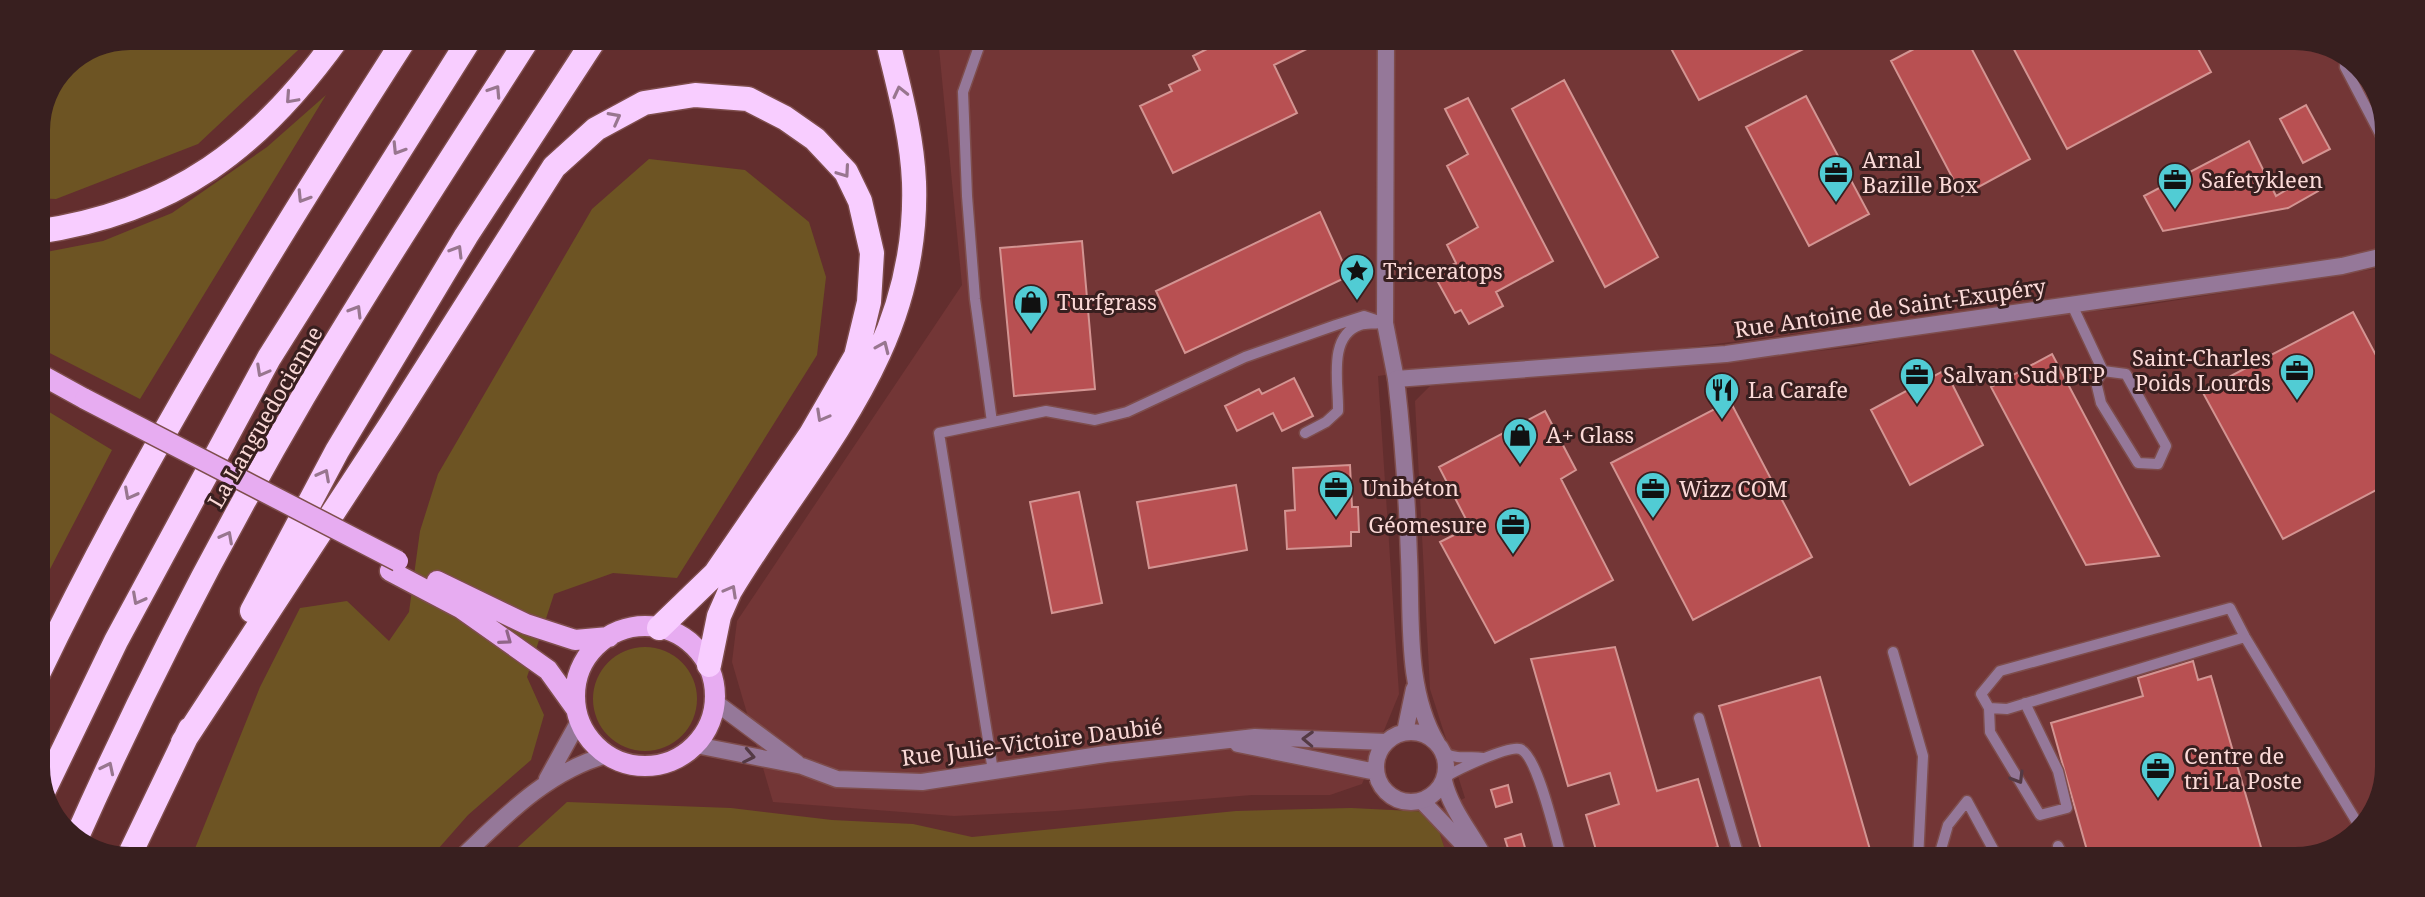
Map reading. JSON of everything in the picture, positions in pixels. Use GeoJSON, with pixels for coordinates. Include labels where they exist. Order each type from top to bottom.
{"type":"FeatureCollection","features":[{"type":"Feature","properties":{"kind":"highway"},"geometry":{"type":"LineString","coordinates":[[50,230],[84,224],[133,209],[202,174],[245,143],[277,114],[329,50]]}},
{"type":"Feature","properties":{"kind":"highway"},"geometry":{"type":"LineString","coordinates":[[50,650],[101,549],[205,359],[274,243],[398,50]]}},
{"type":"Feature","properties":{"kind":"highway","name":"La Languedocienne"},"geometry":{"type":"LineString","coordinates":[[51,776],[116,641],[269,358],[463,50]]}},
{"type":"Feature","properties":{"kind":"highway","name":"La Languedocienne"},"geometry":{"type":"LineString","coordinates":[[80,830],[161,660],[302,398],[521,50]]}},
{"type":"Feature","properties":{"kind":"highway"},"geometry":{"type":"LineString","coordinates":[[133,847],[183,742],[337,451],[466,236],[588,50]]}},
{"type":"Feature","properties":{"kind":"highway"},"geometry":{"type":"LineString","coordinates":[[709,665],[719,616],[730,591],[857,399],[882,349],[900,302],[911,247],[914,180],[906,121],[890,50]]}},
{"type":"Feature","properties":{"kind":"highway"},"geometry":{"type":"LineString","coordinates":[[183,742],[554,167],[596,129],[644,103],[695,95],[748,99],[785,118],[815,139],[846,172],[860,201],[872,253],[869,302],[856,356],[811,434],[715,574],[659,628]]}},
{"type":"Feature","properties":{"kind":"main road"},"geometry":{"type":"LineString","coordinates":[[50,382],[83,405]]}},
{"type":"Feature","properties":{"kind":"main road"},"geometry":{"type":"LineString","coordinates":[[50,392],[83,405],[394,566],[526,624],[575,640],[609,637]]}},
{"type":"Feature","properties":{"kind":"main road"},"geometry":{"type":"LineString","coordinates":[[394,566],[462,609],[548,670],[593,743],[607,755],[629,765],[653,766],[677,759],[696,745],[709,725],[715,702],[714,680],[709,665],[693,645],[678,634],[659,628],[625,629],[593,650],[581,667],[576,688],[578,715]]}},
{"type":"Feature","properties":{"kind":"street"},"geometry":{"type":"LineString","coordinates":[[1386,50],[1385,323],[1404,444],[1415,679],[1428,727],[1446,764],[1444,779],[1454,809],[1479,847]]}},
{"type":"Feature","properties":{"kind":"street","name":"Rue Antoine de Saint-Exupéry"},"geometry":{"type":"LineString","coordinates":[[1396,379],[1726,354],[2342,266],[2375,258]]}},
{"type":"Feature","properties":{"kind":"street"},"geometry":{"type":"LineString","coordinates":[[1405,732],[1415,679]]}},
{"type":"Feature","properties":{"kind":"street","name":"Rue Julie-Victoire Daubié"},"geometry":{"type":"LineString","coordinates":[[715,702],[802,766]]}},
{"type":"Feature","properties":{"kind":"street"},"geometry":{"type":"LineString","coordinates":[[543,785],[578,715]]}},
{"type":"Feature","properties":{"kind":"street"},"geometry":{"type":"LineString","coordinates":[[1440,748],[1418,732],[1405,732],[1386,742],[1376,762],[1376,772],[1380,785],[1388,794],[1409,803],[1422,801],[1434,794],[1444,779]]}},
{"type":"Feature","properties":{"kind":"street","name":"Rue Julie-Victoire Daubié"},"geometry":{"type":"LineString","coordinates":[[696,745],[802,766],[837,779],[922,782],[1255,737],[1386,742]]}},
{"type":"Feature","properties":{"kind":"street","name":"Rue Julie-Victoire Daubié"},"geometry":{"type":"LineString","coordinates":[[1221,741],[1376,772]]}},
{"type":"Feature","properties":{"kind":"street"},"geometry":{"type":"LineString","coordinates":[[473,847],[543,785],[582,762],[607,755]]}},
{"type":"Feature","properties":{"kind":"street"},"geometry":{"type":"LineString","coordinates":[[1422,801],[1466,847]]}},
{"type":"Feature","properties":{"kind":"lane"},"geometry":{"type":"LineString","coordinates":[[978,50],[963,92],[975,299],[992,422]]}},
{"type":"Feature","properties":{"kind":"lane"},"geometry":{"type":"LineString","coordinates":[[2345,67],[2375,124]]}},
{"type":"Feature","properties":{"kind":"lane"},"geometry":{"type":"LineString","coordinates":[[2072,305],[2103,371]]}},
{"type":"Feature","properties":{"kind":"lane"},"geometry":{"type":"LineString","coordinates":[[993,771],[939,433],[1046,411],[1095,420],[1127,412],[1245,357],[1364,316],[1385,323]]}},
{"type":"Feature","properties":{"kind":"lane"},"geometry":{"type":"LineString","coordinates":[[1305,433],[1326,422],[1338,411],[1337,352],[1345,334],[1359,325],[1385,323]]}},
{"type":"Feature","properties":{"kind":"lane"},"geometry":{"type":"LineString","coordinates":[[2103,371],[2126,374],[2166,446],[2158,464],[2138,463],[2101,403],[2096,382],[2103,371]]}},
{"type":"Feature","properties":{"kind":"lane"},"geometry":{"type":"LineString","coordinates":[[2025,703],[2058,771],[2067,808],[2040,815],[1990,732],[1989,708],[1981,694],[2000,671],[2230,608],[2355,820]]}},
{"type":"Feature","properties":{"kind":"lane"},"geometry":{"type":"LineString","coordinates":[[1989,708],[2007,709],[2245,637]]}},
{"type":"Feature","properties":{"kind":"lane"},"geometry":{"type":"LineString","coordinates":[[1893,652],[1923,756],[1918,847]]}},
{"type":"Feature","properties":{"kind":"lane"},"geometry":{"type":"LineString","coordinates":[[1699,718],[1736,847]]}},
{"type":"Feature","properties":{"kind":"lane"},"geometry":{"type":"LineString","coordinates":[[1440,748],[1462,760],[1483,758]]}},
{"type":"Feature","properties":{"kind":"lane"},"geometry":{"type":"LineString","coordinates":[[1444,779],[1483,758],[1509,748],[1522,749],[1529,757],[1558,847]]}},
{"type":"Feature","properties":{"kind":"lane"},"geometry":{"type":"LineString","coordinates":[[1942,847],[1948,825],[1967,801],[1992,847]]}},
{"type":"Feature","properties":{"kind":"shaded area"},"geometry":{"type":"Polygon","coordinates":[[[130,50],[298,50],[198,144],[50,199],[52,114],[63,85],[85,63],[99,56],[130,50]]]}},
{"type":"Feature","properties":{"kind":"shaded area"},"geometry":{"type":"Polygon","coordinates":[[[939,50],[2295,50],[2331,58],[2352,73],[2371,104],[2375,124],[2375,249],[2349,256],[1676,349],[1378,376],[1399,694],[1362,784],[1330,795],[1252,795],[954,816],[773,802],[732,662],[737,621],[962,285],[939,50]]]}},
{"type":"Feature","properties":{"kind":"shaded area"},"geometry":{"type":"Polygon","coordinates":[[[326,95],[140,399],[50,353],[50,251],[103,241],[172,213],[267,147],[326,95]]]}},
{"type":"Feature","properties":{"kind":"shaded area"},"geometry":{"type":"Polygon","coordinates":[[[649,159],[745,170],[809,222],[826,277],[817,355],[677,578],[613,573],[554,594],[527,677],[544,715],[531,760],[468,815],[440,847],[196,847],[260,687],[300,608],[347,601],[389,641],[409,612],[420,531],[438,474],[592,209],[649,159]]]}},
{"type":"Feature","properties":{"kind":"shaded area"},"geometry":{"type":"Polygon","coordinates":[[[2375,269],[2375,767],[2367,803],[2344,831],[2321,843],[2295,847],[1444,847],[1433,812],[1465,798],[1430,689],[1415,401],[1430,386],[1854,347],[1996,320],[2127,308],[2375,269]]]}},
{"type":"Feature","properties":{"kind":"shaded area"},"geometry":{"type":"Polygon","coordinates":[[[50,412],[112,450],[50,569],[50,412]]]}},
{"type":"Feature","properties":{"kind":"shaded area"},"geometry":{"type":"Polygon","coordinates":[[[645,647],[665,651],[682,662],[693,679],[697,699],[693,719],[682,736],[665,747],[645,751],[625,747],[608,736],[597,719],[593,699],[597,679],[608,662],[625,651],[645,647]]]}},
{"type":"Feature","properties":{"kind":"shaded area"},"geometry":{"type":"Polygon","coordinates":[[[567,802],[731,808],[832,820],[913,824],[972,837],[1236,811],[1351,808],[1433,812],[1444,847],[518,847],[567,802]]]}},
{"type":"Feature","properties":{"kind":"building"},"geometry":{"type":"Polygon","coordinates":[[[1205,50],[1305,50],[1274,65],[1297,113],[1173,173],[1140,106],[1172,91],[1169,85],[1200,70],[1193,56],[1205,50]]]}},
{"type":"Feature","properties":{"kind":"building"},"geometry":{"type":"Polygon","coordinates":[[[1672,50],[1802,50],[1699,100],[1672,50]]]}},
{"type":"Feature","properties":{"kind":"building"},"geometry":{"type":"Polygon","coordinates":[[[1912,50],[1972,50],[2030,159],[1962,196],[1891,61],[1912,50]]]}},
{"type":"Feature","properties":{"kind":"building"},"geometry":{"type":"Polygon","coordinates":[[[2014,50],[2199,50],[2211,72],[2067,149],[2014,50]]]}},
{"type":"Feature","properties":{"kind":"building"},"geometry":{"type":"Polygon","coordinates":[[[1564,80],[1658,257],[1605,287],[1512,109],[1564,80]]]}},
{"type":"Feature","properties":{"kind":"building"},"geometry":{"type":"Polygon","coordinates":[[[1806,96],[1869,214],[1809,246],[1746,127],[1806,96]]]}},
{"type":"Feature","properties":{"kind":"building"},"geometry":{"type":"Polygon","coordinates":[[[1468,98],[1553,261],[1496,292],[1503,306],[1469,324],[1461,310],[1455,313],[1434,275],[1456,263],[1447,245],[1478,227],[1447,166],[1468,154],[1445,109],[1468,98]]]}},
{"type":"Feature","properties":{"kind":"building"},"geometry":{"type":"Polygon","coordinates":[[[2306,105],[2330,149],[2303,163],[2280,119],[2306,105]]]}},
{"type":"Feature","properties":{"kind":"building"},"geometry":{"type":"Polygon","coordinates":[[[2249,141],[2276,196],[2310,176],[2318,191],[2288,208],[2163,231],[2144,196],[2249,141]]]}},
{"type":"Feature","properties":{"kind":"building"},"geometry":{"type":"Polygon","coordinates":[[[1320,212],[1349,276],[1185,353],[1156,291],[1320,212]]]}},
{"type":"Feature","properties":{"kind":"building"},"geometry":{"type":"Polygon","coordinates":[[[1082,241],[1095,389],[1014,396],[1000,248],[1082,241]]]}},
{"type":"Feature","properties":{"kind":"building"},"geometry":{"type":"Polygon","coordinates":[[[2353,312],[2375,353],[2375,491],[2283,539],[2202,391],[2353,312]]]}},
{"type":"Feature","properties":{"kind":"building"},"geometry":{"type":"Polygon","coordinates":[[[2052,354],[2159,556],[2086,565],[1991,387],[2052,354]]]}},
{"type":"Feature","properties":{"kind":"building"},"geometry":{"type":"Polygon","coordinates":[[[1945,370],[1983,445],[1910,485],[1871,410],[1945,370]]]}},
{"type":"Feature","properties":{"kind":"building"},"geometry":{"type":"Polygon","coordinates":[[[1294,378],[1313,416],[1282,431],[1273,413],[1237,431],[1225,406],[1259,389],[1262,394],[1294,378]]]}},
{"type":"Feature","properties":{"kind":"building"},"geometry":{"type":"Polygon","coordinates":[[[1730,401],[1812,557],[1693,620],[1611,463],[1730,401]]]}},
{"type":"Feature","properties":{"kind":"building"},"geometry":{"type":"Polygon","coordinates":[[[1545,411],[1576,470],[1561,479],[1613,580],[1495,643],[1440,542],[1470,527],[1439,467],[1545,411]]]}},
{"type":"Feature","properties":{"kind":"building"},"geometry":{"type":"Polygon","coordinates":[[[1350,465],[1352,507],[1358,507],[1359,532],[1351,532],[1351,546],[1287,549],[1285,511],[1295,510],[1293,468],[1350,465]]]}},
{"type":"Feature","properties":{"kind":"building"},"geometry":{"type":"Polygon","coordinates":[[[1236,485],[1247,550],[1149,568],[1137,502],[1236,485]]]}},
{"type":"Feature","properties":{"kind":"building"},"geometry":{"type":"Polygon","coordinates":[[[1079,492],[1102,603],[1052,613],[1030,502],[1079,492]]]}},
{"type":"Feature","properties":{"kind":"building"},"geometry":{"type":"Polygon","coordinates":[[[1615,647],[1657,791],[1698,779],[1718,847],[1595,847],[1586,815],[1619,804],[1610,773],[1568,786],[1531,659],[1615,647]]]}},
{"type":"Feature","properties":{"kind":"building","name":"Centre de tri La Poste"},"geometry":{"type":"Polygon","coordinates":[[[2193,661],[2198,680],[2211,676],[2261,847],[2086,847],[2051,723],[2143,696],[2138,678],[2193,661]]]}},
{"type":"Feature","properties":{"kind":"building"},"geometry":{"type":"Polygon","coordinates":[[[1820,677],[1869,847],[1760,847],[1719,706],[1820,677]]]}},
{"type":"Feature","properties":{"kind":"building"},"geometry":{"type":"Polygon","coordinates":[[[1508,785],[1512,802],[1496,807],[1491,790],[1508,785]]]}},
{"type":"Feature","properties":{"kind":"building"},"geometry":{"type":"Polygon","coordinates":[[[1521,834],[1525,847],[1508,847],[1505,839],[1521,834]]]}},
{"type":"Feature","properties":{"kind":"place","name":"Arnal Bazille Box"},"geometry":{"type":"Point","coordinates":[1836,204]}},
{"type":"Feature","properties":{"kind":"place","name":"Safetykleen"},"geometry":{"type":"Point","coordinates":[2175,211]}},
{"type":"Feature","properties":{"kind":"place","name":"Triceratops"},"geometry":{"type":"Point","coordinates":[1357,302]}},
{"type":"Feature","properties":{"kind":"place","name":"Turfgrass"},"geometry":{"type":"Point","coordinates":[1031,333]}},
{"type":"Feature","properties":{"kind":"place","name":"Saint-Charles Poids Lourds"},"geometry":{"type":"Point","coordinates":[2297,402]}},
{"type":"Feature","properties":{"kind":"place","name":"Salvan Sud BTP"},"geometry":{"type":"Point","coordinates":[1917,406]}},
{"type":"Feature","properties":{"kind":"place","name":"La Carafe"},"geometry":{"type":"Point","coordinates":[1722,421]}},
{"type":"Feature","properties":{"kind":"place","name":"A+ Glass"},"geometry":{"type":"Point","coordinates":[1520,466]}},
{"type":"Feature","properties":{"kind":"place","name":"Unibéton"},"geometry":{"type":"Point","coordinates":[1336,519]}},
{"type":"Feature","properties":{"kind":"place","name":"Wizz COM"},"geometry":{"type":"Point","coordinates":[1653,520]}},
{"type":"Feature","properties":{"kind":"place","name":"Géomesure"},"geometry":{"type":"Point","coordinates":[1513,556]}},
{"type":"Feature","properties":{"kind":"place","name":"Centre de tri La Poste"},"geometry":{"type":"Point","coordinates":[2158,800]}}]}
